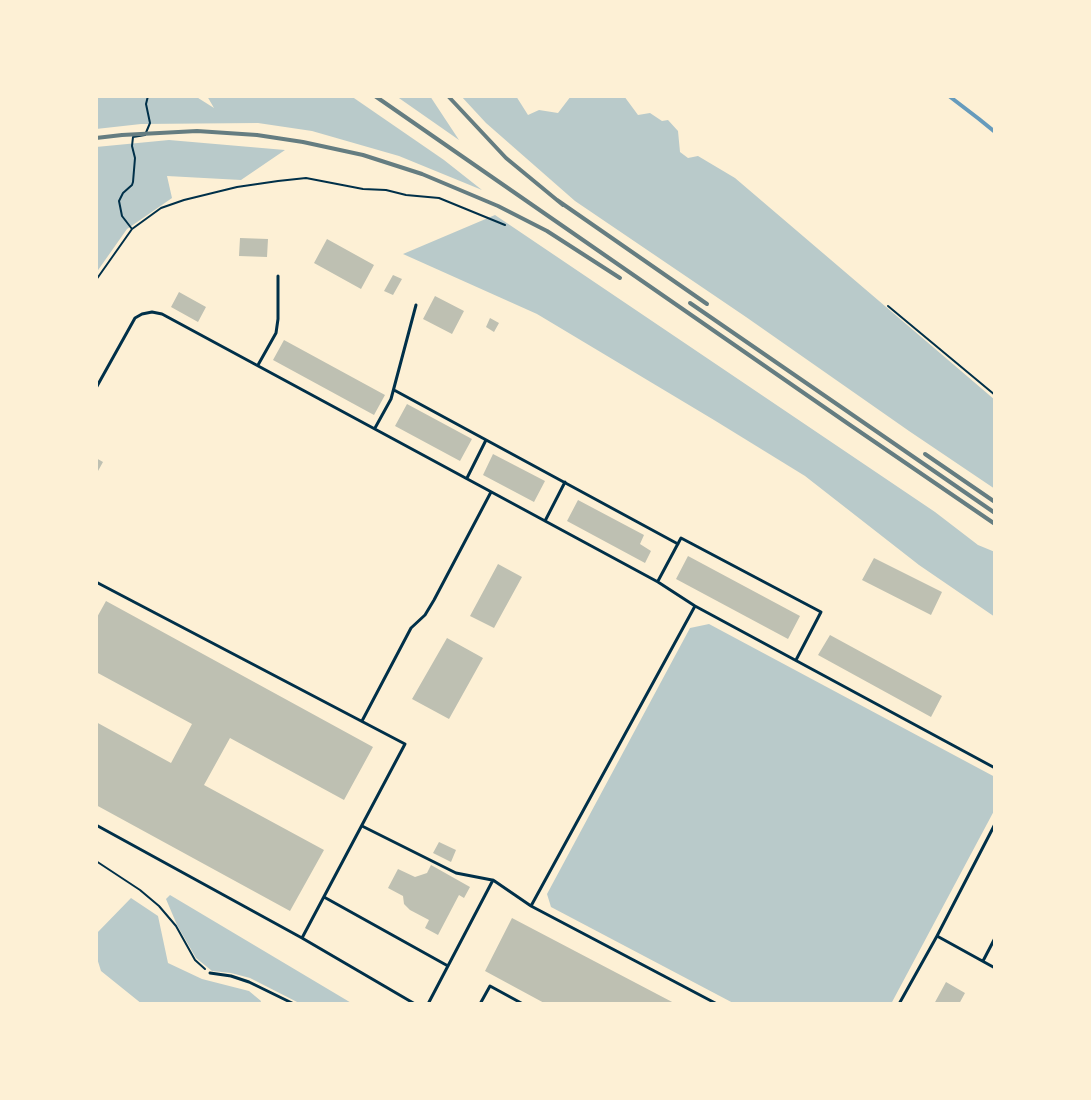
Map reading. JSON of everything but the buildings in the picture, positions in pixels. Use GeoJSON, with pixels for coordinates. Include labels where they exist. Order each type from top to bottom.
{"type":"FeatureCollection","features":[{"type":"Feature","properties":{"kind":"lane"},"geometry":{"type":"LineString","coordinates":[[258,365],[276,333],[278,276]]}},
{"type":"Feature","properties":{"kind":"lane"},"geometry":{"type":"LineString","coordinates":[[375,428],[391,399],[416,306]]}},
{"type":"Feature","properties":{"kind":"lane"},"geometry":{"type":"LineString","coordinates":[[96,388],[135,318],[152,312],[162,314],[658,582],[695,606],[995,768]]}},
{"type":"Feature","properties":{"kind":"lane"},"geometry":{"type":"LineString","coordinates":[[394,390],[678,544]]}},
{"type":"Feature","properties":{"kind":"lane"},"geometry":{"type":"LineString","coordinates":[[467,478],[486,440]]}},
{"type":"Feature","properties":{"kind":"lane"},"geometry":{"type":"LineString","coordinates":[[545,521],[565,482]]}},
{"type":"Feature","properties":{"kind":"lane"},"geometry":{"type":"LineString","coordinates":[[362,721],[411,628],[434,600],[491,492]]}},
{"type":"Feature","properties":{"kind":"lane"},"geometry":{"type":"LineString","coordinates":[[658,582],[681,538],[821,612],[796,660]]}},
{"type":"Feature","properties":{"kind":"lane"},"geometry":{"type":"LineString","coordinates":[[96,582],[405,744],[302,938]]}},
{"type":"Feature","properties":{"kind":"lane"},"geometry":{"type":"LineString","coordinates":[[531,906],[695,606]]}},
{"type":"Feature","properties":{"kind":"lane"},"geometry":{"type":"LineString","coordinates":[[899,1004],[995,824]]}},
{"type":"Feature","properties":{"kind":"lane"},"geometry":{"type":"LineString","coordinates":[[96,825],[302,938],[415,1004]]}},
{"type":"Feature","properties":{"kind":"lane"},"geometry":{"type":"LineString","coordinates":[[362,826],[456,873],[493,880],[531,906],[717,1004]]}},
{"type":"Feature","properties":{"kind":"lane"},"geometry":{"type":"LineString","coordinates":[[428,1004],[493,880]]}},
{"type":"Feature","properties":{"kind":"lane"},"geometry":{"type":"LineString","coordinates":[[324,897],[449,967]]}},
{"type":"Feature","properties":{"kind":"lane"},"geometry":{"type":"LineString","coordinates":[[937,936],[995,968]]}},
{"type":"Feature","properties":{"kind":"lane"},"geometry":{"type":"LineString","coordinates":[[983,961],[995,938]]}},
{"type":"Feature","properties":{"kind":"lane"},"geometry":{"type":"LineString","coordinates":[[210,973],[249,982],[294,1004]]}},
{"type":"Feature","properties":{"kind":"lane"},"geometry":{"type":"LineString","coordinates":[[480,1004],[490,986],[523,1004]]}},
{"type":"Feature","properties":{"kind":"path"},"geometry":{"type":"LineString","coordinates":[[132,229],[122,216],[119,201],[133,182],[134,137],[146,135],[150,123],[146,105],[148,97]]}},
{"type":"Feature","properties":{"kind":"path"},"geometry":{"type":"LineString","coordinates":[[96,280],[132,229],[161,208],[237,187],[278,181],[306,178],[363,189],[439,198],[504,225]]}},
{"type":"Feature","properties":{"kind":"path"},"geometry":{"type":"LineString","coordinates":[[888,306],[995,395]]}},
{"type":"Feature","properties":{"kind":"path"},"geometry":{"type":"LineString","coordinates":[[96,861],[140,890],[159,906],[176,926],[195,960],[210,973]]}},
{"type":"Feature","properties":{"kind":"shaded area"},"geometry":{"type":"Polygon","coordinates":[[[96,96],[195,96],[214,108],[207,96],[351,96],[444,160],[482,190],[399,156],[312,131],[258,123],[141,124],[96,129],[96,96]]]}},
{"type":"Feature","properties":{"kind":"shaded area"},"geometry":{"type":"Polygon","coordinates":[[[396,96],[430,96],[459,140],[396,96]]]}},
{"type":"Feature","properties":{"kind":"shaded area"},"geometry":{"type":"Polygon","coordinates":[[[461,96],[516,96],[528,115],[539,110],[558,113],[571,96],[624,96],[638,115],[650,113],[662,121],[668,120],[678,131],[680,152],[688,158],[698,156],[735,178],[995,400],[995,489],[575,201],[486,123],[461,96]]]}},
{"type":"Feature","properties":{"kind":"shaded area"},"geometry":{"type":"Polygon","coordinates":[[[169,140],[285,150],[241,180],[167,176],[172,198],[127,229],[96,273],[96,147],[169,140]]]}},
{"type":"Feature","properties":{"kind":"shaded area"},"geometry":{"type":"Polygon","coordinates":[[[495,215],[935,512],[978,545],[995,552],[995,617],[919,565],[805,476],[714,420],[537,314],[403,254],[495,215]]]}},
{"type":"Feature","properties":{"kind":"shaded area"},"geometry":{"type":"Polygon","coordinates":[[[709,624],[995,777],[995,809],[891,1004],[735,1004],[551,907],[547,894],[690,628],[709,624]]]}},
{"type":"Feature","properties":{"kind":"shaded area"},"geometry":{"type":"Polygon","coordinates":[[[170,895],[353,1004],[301,1004],[250,978],[212,971],[196,958],[177,925],[166,899],[170,895]]]}},
{"type":"Feature","properties":{"kind":"shaded area"},"geometry":{"type":"Polygon","coordinates":[[[131,898],[158,916],[168,963],[202,979],[249,991],[261,1001],[260,1004],[142,1004],[101,971],[96,955],[96,934],[131,898]]]}},
{"type":"Feature","properties":{"kind":"waterway"},"geometry":{"type":"LineString","coordinates":[[949,96],[995,132]]}},
{"type":"Feature","properties":{"kind":"railway"},"geometry":{"type":"LineString","coordinates":[[375,96],[995,524]]}},
{"type":"Feature","properties":{"kind":"railway"},"geometry":{"type":"LineString","coordinates":[[448,96],[506,158],[563,205]]}},
{"type":"Feature","properties":{"kind":"railway"},"geometry":{"type":"LineString","coordinates":[[96,138],[197,131],[257,135],[363,155],[422,174],[498,206],[547,231],[620,278]]}},
{"type":"Feature","properties":{"kind":"railway"},"geometry":{"type":"LineString","coordinates":[[557,200],[707,304]]}},
{"type":"Feature","properties":{"kind":"railway"},"geometry":{"type":"LineString","coordinates":[[690,303],[995,513]]}},
{"type":"Feature","properties":{"kind":"railway"},"geometry":{"type":"LineString","coordinates":[[925,454],[995,502]]}}]}
